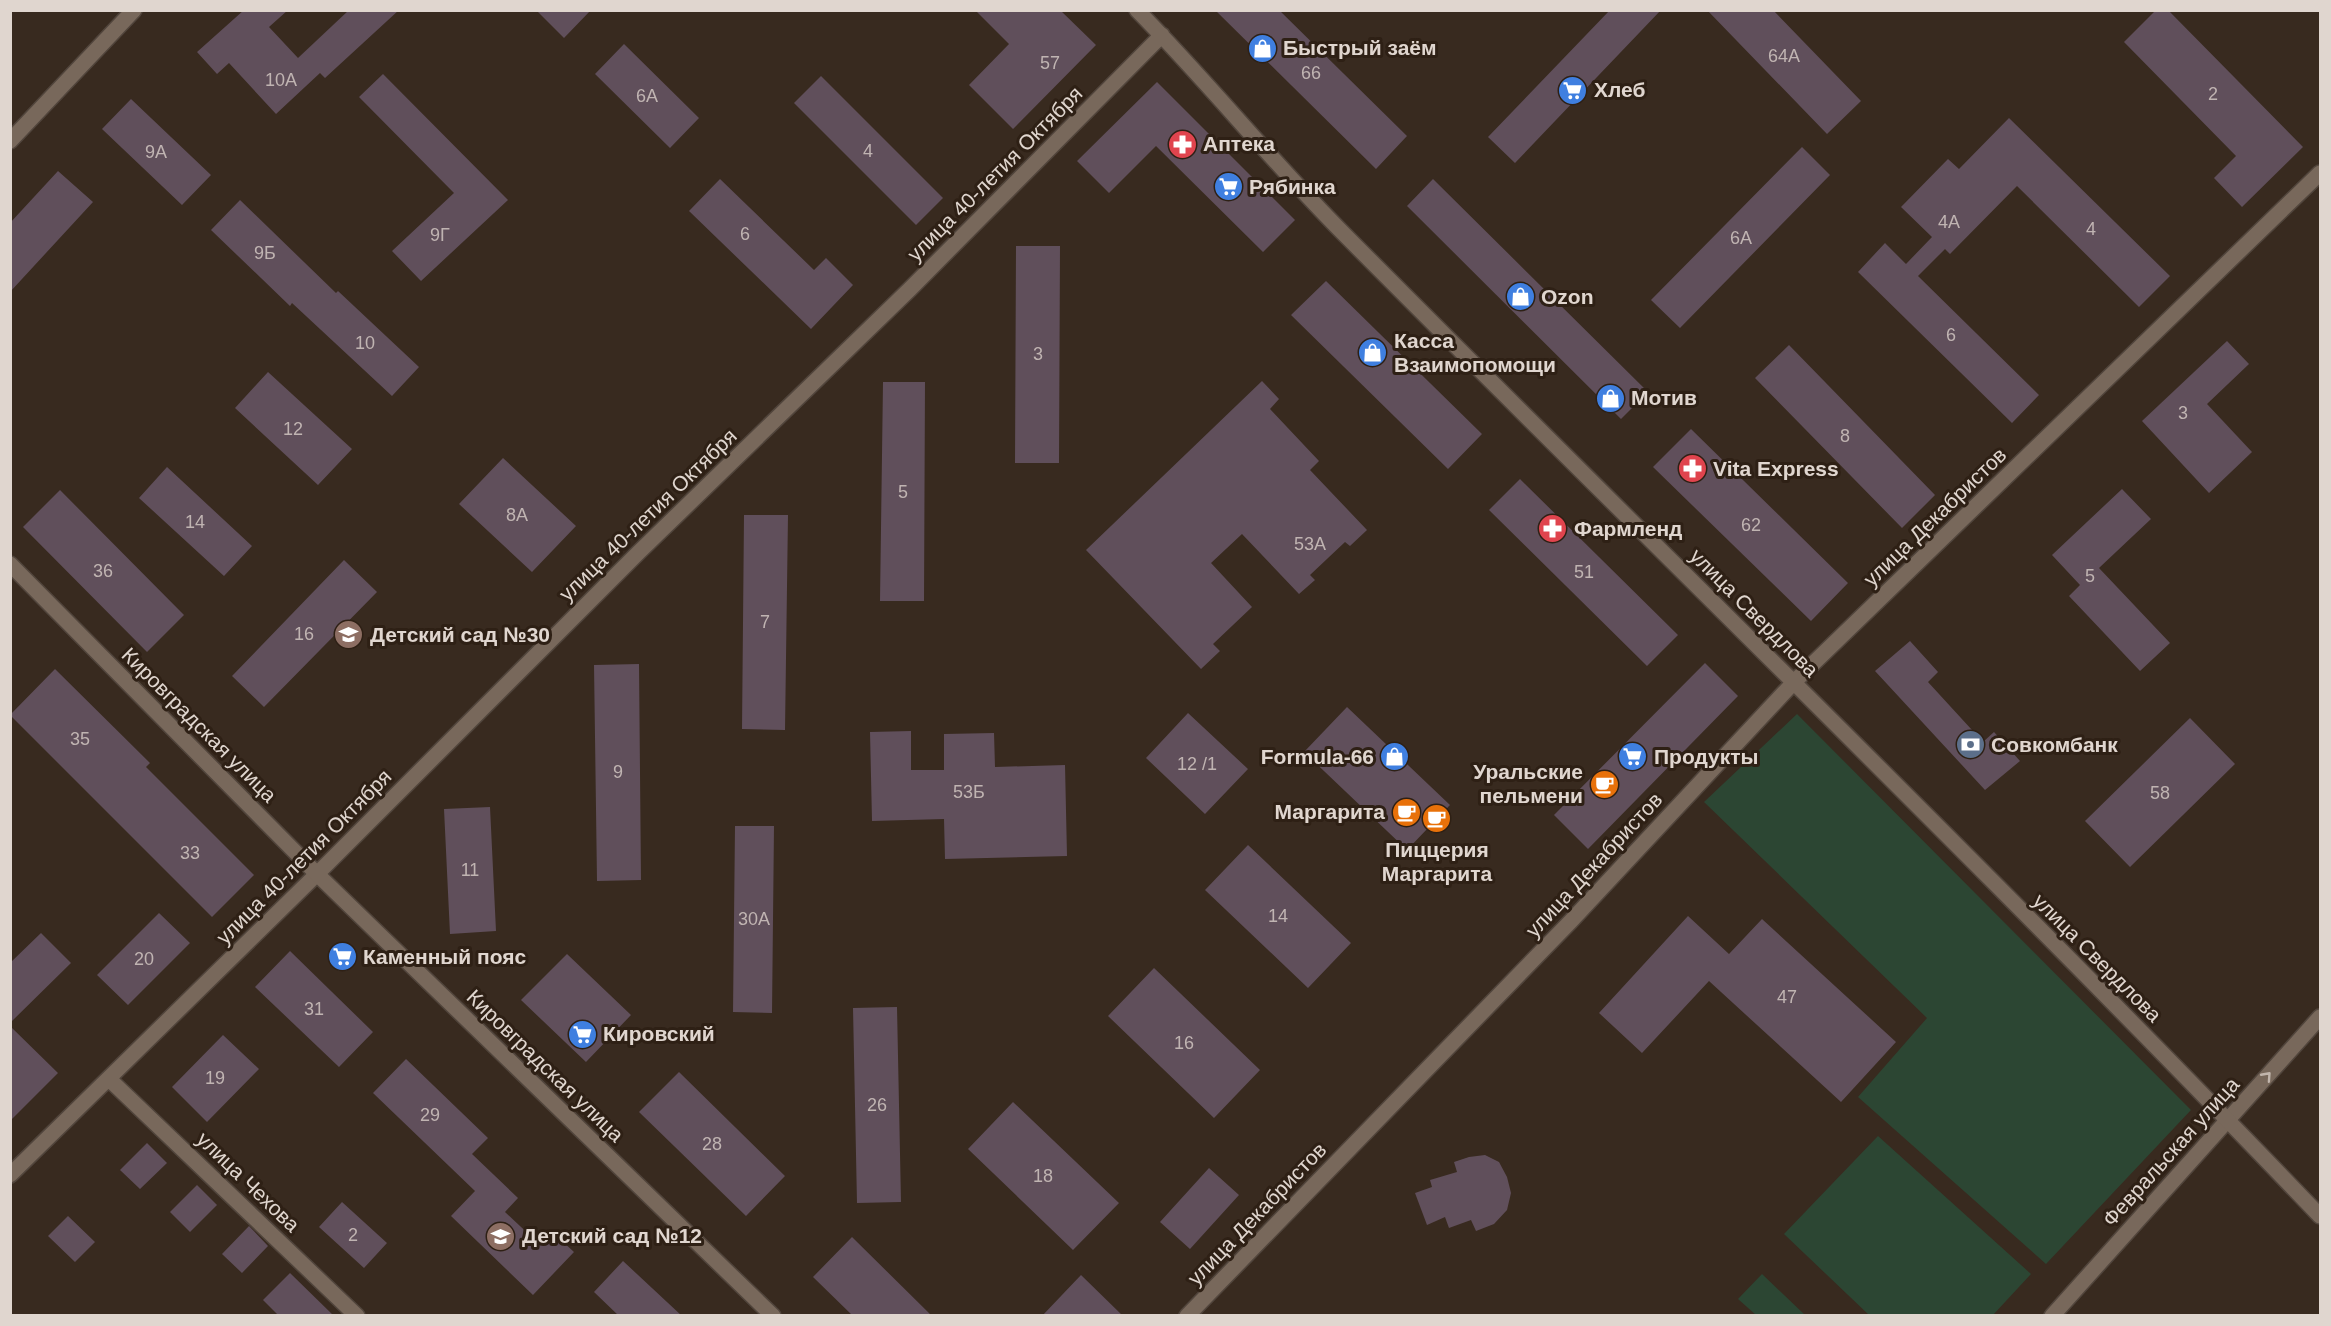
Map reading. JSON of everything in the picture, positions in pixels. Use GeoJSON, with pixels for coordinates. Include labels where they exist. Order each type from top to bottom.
{"type":"FeatureCollection","features":[{"type":"Feature","properties":{"kind":"street"},"geometry":{"type":"LineString","coordinates":[[10,141],[134,10]]}},
{"type":"Feature","properties":{"kind":"street","name":"улица Свердлова"},"geometry":{"type":"LineString","coordinates":[[1137,10],[1340,230],[1794,682],[2228,1120],[2320,1216]]}},
{"type":"Feature","properties":{"kind":"street","name":"улица 40-летия Октября"},"geometry":{"type":"LineString","coordinates":[[10,1175],[110,1079],[638,553],[910,289],[1161,35]]}},
{"type":"Feature","properties":{"kind":"street","name":"улица Декабристов"},"geometry":{"type":"LineString","coordinates":[[1188,1316],[1571,921],[1794,682],[2320,173]]}},
{"type":"Feature","properties":{"kind":"street","name":"Кировградская улица"},"geometry":{"type":"LineString","coordinates":[[10,564],[316,874],[773,1316]]}},
{"type":"Feature","properties":{"kind":"street","name":"Февральская улица"},"geometry":{"type":"LineString","coordinates":[[2052,1316],[2320,1017]]}},
{"type":"Feature","properties":{"kind":"street","name":"улица Чехова"},"geometry":{"type":"LineString","coordinates":[[110,1079],[357,1316]]}},
{"type":"Feature","properties":{"kind":"green space"},"geometry":{"type":"Polygon","coordinates":[[[1797,714],[2191,1110],[2046,1264],[1858,1097],[1927,1018],[1704,802],[1797,714]]]}},
{"type":"Feature","properties":{"kind":"green space"},"geometry":{"type":"Polygon","coordinates":[[[1878,1136],[2031,1274],[1993,1315],[1869,1315],[1784,1234],[1878,1136]]]}},
{"type":"Feature","properties":{"kind":"green space"},"geometry":{"type":"Polygon","coordinates":[[[1762,1274],[1805,1315],[1756,1315],[1738,1299],[1762,1274]]]}},
{"type":"Feature","properties":{"kind":"building"},"geometry":{"type":"Polygon","coordinates":[[[244,10],[288,10],[269,27],[298,58],[349,10],[399,10],[325,78],[320,73],[276,114],[229,63],[217,74],[197,52],[244,10]]]}},
{"type":"Feature","properties":{"kind":"building"},"geometry":{"type":"Polygon","coordinates":[[[536,10],[591,10],[564,38],[536,10]]]}},
{"type":"Feature","properties":{"kind":"building"},"geometry":{"type":"Polygon","coordinates":[[[975,10],[1060,10],[1096,45],[1013,129],[969,85],[1009,44],[975,10]]]}},
{"type":"Feature","properties":{"kind":"building"},"geometry":{"type":"Polygon","coordinates":[[[1215,10],[1279,10],[1407,136],[1376,169],[1215,10]]]}},
{"type":"Feature","properties":{"kind":"building"},"geometry":{"type":"Polygon","coordinates":[[[1610,10],[1661,10],[1515,163],[1488,137],[1610,10]]]}},
{"type":"Feature","properties":{"kind":"building"},"geometry":{"type":"Polygon","coordinates":[[[1707,10],[1773,10],[1861,101],[1827,134],[1707,10]]]}},
{"type":"Feature","properties":{"kind":"building"},"geometry":{"type":"Polygon","coordinates":[[[2156,10],[2168,10],[2303,147],[2242,207],[2214,178],[2236,156],[2124,42],[2156,10]]]}},
{"type":"Feature","properties":{"kind":"building"},"geometry":{"type":"Polygon","coordinates":[[[624,44],[699,118],[670,148],[595,74],[624,44]]]}},
{"type":"Feature","properties":{"kind":"building"},"geometry":{"type":"Polygon","coordinates":[[[383,74],[508,200],[421,281],[392,251],[454,193],[359,97],[383,74]]]}},
{"type":"Feature","properties":{"kind":"building"},"geometry":{"type":"Polygon","coordinates":[[[821,76],[943,198],[916,225],[794,103],[821,76]]]}},
{"type":"Feature","properties":{"kind":"building"},"geometry":{"type":"Polygon","coordinates":[[[1157,82],[1295,220],[1263,252],[1156,146],[1109,193],[1077,161],[1157,82]]]}},
{"type":"Feature","properties":{"kind":"building"},"geometry":{"type":"Polygon","coordinates":[[[131,99],[211,175],[182,205],[102,129],[131,99]]]}},
{"type":"Feature","properties":{"kind":"building"},"geometry":{"type":"Polygon","coordinates":[[[2009,118],[2170,276],[2139,307],[2017,186],[1950,254],[1945,249],[1918,276],[2039,395],[2012,423],[1858,272],[1885,243],[1906,264],[1932,237],[1901,207],[1948,159],[1959,169],[2009,118]]]}},
{"type":"Feature","properties":{"kind":"building"},"geometry":{"type":"Polygon","coordinates":[[[1802,147],[1830,175],[1680,328],[1651,300],[1802,147]]]}},
{"type":"Feature","properties":{"kind":"building"},"geometry":{"type":"Polygon","coordinates":[[[58,171],[93,202],[10,292],[10,223],[58,171]]]}},
{"type":"Feature","properties":{"kind":"building"},"geometry":{"type":"Polygon","coordinates":[[[720,179],[814,270],[826,258],[853,285],[811,329],[689,211],[720,179]]]}},
{"type":"Feature","properties":{"kind":"building"},"geometry":{"type":"Polygon","coordinates":[[[1433,179],[1648,392],[1621,419],[1407,206],[1433,179]]]}},
{"type":"Feature","properties":{"kind":"building"},"geometry":{"type":"Polygon","coordinates":[[[240,200],[336,293],[338,291],[419,367],[392,396],[292,303],[290,306],[211,230],[240,200]]]}},
{"type":"Feature","properties":{"kind":"building"},"geometry":{"type":"Polygon","coordinates":[[[1016,246],[1060,246],[1059,463],[1015,463],[1016,246]]]}},
{"type":"Feature","properties":{"kind":"building"},"geometry":{"type":"Polygon","coordinates":[[[1326,281],[1482,434],[1448,469],[1291,315],[1326,281]]]}},
{"type":"Feature","properties":{"kind":"building"},"geometry":{"type":"Polygon","coordinates":[[[2227,341],[2249,364],[2207,404],[2252,452],[2209,493],[2142,421],[2227,341]]]}},
{"type":"Feature","properties":{"kind":"building"},"geometry":{"type":"Polygon","coordinates":[[[1789,345],[1935,495],[1902,528],[1755,378],[1789,345]]]}},
{"type":"Feature","properties":{"kind":"building"},"geometry":{"type":"Polygon","coordinates":[[[268,372],[352,449],[318,485],[235,408],[268,372]]]}},
{"type":"Feature","properties":{"kind":"building"},"geometry":{"type":"Polygon","coordinates":[[[1262,381],[1279,399],[1270,409],[1319,461],[1310,470],[1367,530],[1350,546],[1345,542],[1310,575],[1315,580],[1299,594],[1242,534],[1211,563],[1252,607],[1213,644],[1220,651],[1201,669],[1086,550],[1262,381]]]}},
{"type":"Feature","properties":{"kind":"building"},"geometry":{"type":"Polygon","coordinates":[[[883,382],[925,382],[924,601],[880,601],[883,382]]]}},
{"type":"Feature","properties":{"kind":"building"},"geometry":{"type":"Polygon","coordinates":[[[1691,429],[1848,583],[1811,621],[1653,467],[1691,429]]]}},
{"type":"Feature","properties":{"kind":"building"},"geometry":{"type":"Polygon","coordinates":[[[503,458],[576,526],[532,572],[459,504],[503,458]]]}},
{"type":"Feature","properties":{"kind":"building"},"geometry":{"type":"Polygon","coordinates":[[[167,467],[252,546],[224,576],[139,498],[167,467]]]}},
{"type":"Feature","properties":{"kind":"building"},"geometry":{"type":"Polygon","coordinates":[[[1520,479],[1678,635],[1647,666],[1489,510],[1520,479]]]}},
{"type":"Feature","properties":{"kind":"building"},"geometry":{"type":"Polygon","coordinates":[[[2122,489],[2151,519],[2099,568],[2170,643],[2140,671],[2069,596],[2080,585],[2052,555],[2122,489]]]}},
{"type":"Feature","properties":{"kind":"building"},"geometry":{"type":"Polygon","coordinates":[[[60,490],[184,615],[147,652],[23,527],[60,490]]]}},
{"type":"Feature","properties":{"kind":"building"},"geometry":{"type":"Polygon","coordinates":[[[744,515],[788,515],[785,730],[742,729],[744,515]]]}},
{"type":"Feature","properties":{"kind":"building"},"geometry":{"type":"Polygon","coordinates":[[[344,560],[377,592],[264,707],[232,676],[344,560]]]}},
{"type":"Feature","properties":{"kind":"building"},"geometry":{"type":"Polygon","coordinates":[[[1910,641],[1938,672],[1928,682],[1983,742],[1994,732],[2020,761],[1985,790],[1875,671],[1910,641]]]}},
{"type":"Feature","properties":{"kind":"building"},"geometry":{"type":"Polygon","coordinates":[[[1705,663],[1738,696],[1588,849],[1554,815],[1705,663]]]}},
{"type":"Feature","properties":{"kind":"building"},"geometry":{"type":"Polygon","coordinates":[[[639,664],[641,880],[597,881],[594,665],[639,664]]]}},
{"type":"Feature","properties":{"kind":"building"},"geometry":{"type":"Polygon","coordinates":[[[55,669],[150,763],[146,767],[254,875],[212,917],[10,715],[55,669]]]}},
{"type":"Feature","properties":{"kind":"building"},"geometry":{"type":"Polygon","coordinates":[[[1347,707],[1450,805],[1407,850],[1304,752],[1347,707]]]}},
{"type":"Feature","properties":{"kind":"building"},"geometry":{"type":"Polygon","coordinates":[[[1188,713],[1248,769],[1205,814],[1146,758],[1188,713]]]}},
{"type":"Feature","properties":{"kind":"building"},"geometry":{"type":"Polygon","coordinates":[[[2190,718],[2235,764],[2130,867],[2085,821],[2190,718]]]}},
{"type":"Feature","properties":{"kind":"building"},"geometry":{"type":"Polygon","coordinates":[[[911,731],[911,770],[944,770],[944,734],[994,733],[995,767],[1065,765],[1067,856],[945,859],[944,819],[872,821],[870,732],[911,731]]]}},
{"type":"Feature","properties":{"kind":"building"},"geometry":{"type":"Polygon","coordinates":[[[490,807],[496,931],[450,934],[444,809],[490,807]]]}},
{"type":"Feature","properties":{"kind":"building"},"geometry":{"type":"Polygon","coordinates":[[[735,826],[774,826],[772,1013],[733,1012],[735,826]]]}},
{"type":"Feature","properties":{"kind":"building"},"geometry":{"type":"Polygon","coordinates":[[[1248,845],[1351,943],[1308,988],[1205,890],[1248,845]]]}},
{"type":"Feature","properties":{"kind":"building"},"geometry":{"type":"Polygon","coordinates":[[[159,913],[190,943],[128,1005],[97,975],[159,913]]]}},
{"type":"Feature","properties":{"kind":"building"},"geometry":{"type":"Polygon","coordinates":[[[1688,916],[1729,954],[1762,919],[1896,1042],[1841,1102],[1709,981],[1642,1053],[1599,1013],[1688,916]]]}},
{"type":"Feature","properties":{"kind":"building"},"geometry":{"type":"Polygon","coordinates":[[[41,933],[71,963],[10,1023],[10,963],[41,933]]]}},
{"type":"Feature","properties":{"kind":"building"},"geometry":{"type":"Polygon","coordinates":[[[290,951],[373,1032],[339,1067],[255,987],[290,951]]]}},
{"type":"Feature","properties":{"kind":"building"},"geometry":{"type":"Polygon","coordinates":[[[567,954],[631,1015],[586,1062],[521,1000],[567,954]]]}},
{"type":"Feature","properties":{"kind":"building"},"geometry":{"type":"Polygon","coordinates":[[[1154,968],[1260,1070],[1214,1118],[1108,1016],[1154,968]]]}},
{"type":"Feature","properties":{"kind":"building"},"geometry":{"type":"Polygon","coordinates":[[[897,1007],[901,1202],[857,1203],[853,1008],[897,1007]]]}},
{"type":"Feature","properties":{"kind":"building"},"geometry":{"type":"Polygon","coordinates":[[[10,1026],[58,1073],[10,1121],[10,1026]]]}},
{"type":"Feature","properties":{"kind":"building"},"geometry":{"type":"Polygon","coordinates":[[[223,1035],[259,1069],[207,1122],[172,1087],[223,1035]]]}},
{"type":"Feature","properties":{"kind":"building"},"geometry":{"type":"Polygon","coordinates":[[[406,1059],[488,1138],[472,1154],[518,1198],[505,1212],[537,1242],[549,1229],[574,1252],[533,1295],[451,1216],[475,1191],[373,1093],[406,1059]]]}},
{"type":"Feature","properties":{"kind":"building"},"geometry":{"type":"Polygon","coordinates":[[[679,1072],[785,1176],[746,1216],[639,1112],[679,1072]]]}},
{"type":"Feature","properties":{"kind":"building"},"geometry":{"type":"Polygon","coordinates":[[[1013,1102],[1119,1203],[1073,1250],[968,1149],[1013,1102]]]}},
{"type":"Feature","properties":{"kind":"building"},"geometry":{"type":"Polygon","coordinates":[[[147,1143],[167,1163],[140,1189],[120,1170],[147,1143]]]}},
{"type":"Feature","properties":{"kind":"building"},"geometry":{"type":"Polygon","coordinates":[[[1485,1155],[1499,1162],[1507,1177],[1511,1193],[1507,1210],[1494,1224],[1476,1231],[1471,1220],[1449,1228],[1445,1217],[1427,1225],[1415,1193],[1432,1187],[1430,1180],[1457,1172],[1454,1162],[1485,1155]]]}},
{"type":"Feature","properties":{"kind":"building"},"geometry":{"type":"Polygon","coordinates":[[[1209,1168],[1239,1195],[1190,1249],[1160,1222],[1209,1168]]]}},
{"type":"Feature","properties":{"kind":"building"},"geometry":{"type":"Polygon","coordinates":[[[197,1185],[217,1205],[190,1232],[170,1212],[197,1185]]]}},
{"type":"Feature","properties":{"kind":"building"},"geometry":{"type":"Polygon","coordinates":[[[342,1202],[387,1243],[364,1268],[319,1227],[342,1202]]]}},
{"type":"Feature","properties":{"kind":"building"},"geometry":{"type":"Polygon","coordinates":[[[68,1216],[95,1242],[75,1262],[48,1236],[68,1216]]]}},
{"type":"Feature","properties":{"kind":"building"},"geometry":{"type":"Polygon","coordinates":[[[249,1226],[268,1246],[242,1273],[222,1254],[249,1226]]]}},
{"type":"Feature","properties":{"kind":"building"},"geometry":{"type":"Polygon","coordinates":[[[852,1237],[932,1316],[853,1316],[813,1277],[852,1237]]]}},
{"type":"Feature","properties":{"kind":"building"},"geometry":{"type":"Polygon","coordinates":[[[623,1261],[682,1316],[619,1316],[594,1292],[623,1261]]]}},
{"type":"Feature","properties":{"kind":"building"},"geometry":{"type":"Polygon","coordinates":[[[290,1273],[334,1316],[279,1316],[263,1300],[290,1273]]]}},
{"type":"Feature","properties":{"kind":"building"},"geometry":{"type":"Polygon","coordinates":[[[1081,1275],[1123,1316],[1042,1316],[1081,1275]]]}},
{"type":"Feature","properties":{"kind":"place","name":"Быстрый заём"},"geometry":{"type":"Point","coordinates":[1262,48]}},
{"type":"Feature","properties":{"kind":"place","name":"Хлеб"},"geometry":{"type":"Point","coordinates":[1573,90]}},
{"type":"Feature","properties":{"kind":"place","name":"Аптека"},"geometry":{"type":"Point","coordinates":[1182,144]}},
{"type":"Feature","properties":{"kind":"place","name":"Рябинка"},"geometry":{"type":"Point","coordinates":[1228,187]}},
{"type":"Feature","properties":{"kind":"place","name":"Ozon"},"geometry":{"type":"Point","coordinates":[1520,297]}},
{"type":"Feature","properties":{"kind":"place","name":"Касса Взаимопомощи"},"geometry":{"type":"Point","coordinates":[1373,353]}},
{"type":"Feature","properties":{"kind":"place","name":"Мотив"},"geometry":{"type":"Point","coordinates":[1610,398]}},
{"type":"Feature","properties":{"kind":"place","name":"Vita Express"},"geometry":{"type":"Point","coordinates":[1692,469]}},
{"type":"Feature","properties":{"kind":"place","name":"Фармленд"},"geometry":{"type":"Point","coordinates":[1553,529]}},
{"type":"Feature","properties":{"kind":"place","name":"Детский сад №30"},"geometry":{"type":"Point","coordinates":[349,635]}},
{"type":"Feature","properties":{"kind":"place","name":"Совкомбанк"},"geometry":{"type":"Point","coordinates":[1970,745]}},
{"type":"Feature","properties":{"kind":"place","name":"Formula-66"},"geometry":{"type":"Point","coordinates":[1395,757]}},
{"type":"Feature","properties":{"kind":"place","name":"Продукты"},"geometry":{"type":"Point","coordinates":[1633,757]}},
{"type":"Feature","properties":{"kind":"place","name":"Уральские пельмени"},"geometry":{"type":"Point","coordinates":[1604,784]}},
{"type":"Feature","properties":{"kind":"place","name":"Маргарита"},"geometry":{"type":"Point","coordinates":[1406,812]}},
{"type":"Feature","properties":{"kind":"place","name":"Пиццерия Маргарита"},"geometry":{"type":"Point","coordinates":[1437,819]}},
{"type":"Feature","properties":{"kind":"place","name":"Каменный пояс"},"geometry":{"type":"Point","coordinates":[342,957]}},
{"type":"Feature","properties":{"kind":"place","name":"Кировский"},"geometry":{"type":"Point","coordinates":[582,1034]}},
{"type":"Feature","properties":{"kind":"place","name":"Детский сад №12"},"geometry":{"type":"Point","coordinates":[501,1236]}}]}
